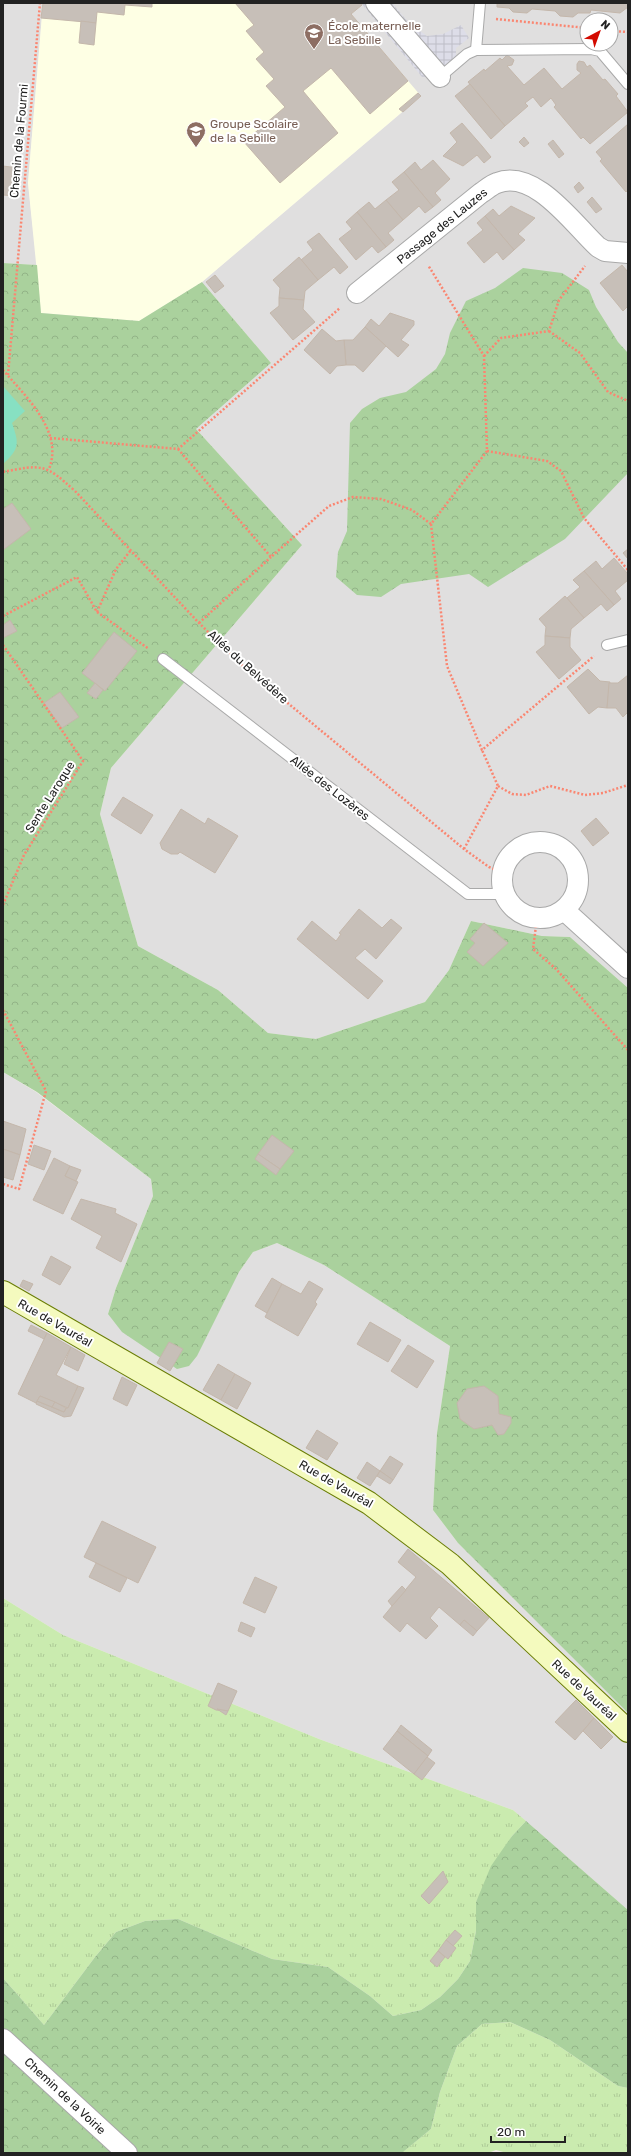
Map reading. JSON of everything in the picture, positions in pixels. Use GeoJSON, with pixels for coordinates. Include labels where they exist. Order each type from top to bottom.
{"type":"FeatureCollection","features":[{"type":"Feature","properties":{"kind":"street"},"geometry":{"type":"LineString","coordinates":[[376,3],[440,77]]}},
{"type":"Feature","properties":{"kind":"street","name":"Passage des Lauzes"},"geometry":{"type":"LineString","coordinates":[[357,293],[481,193],[497,183],[510,182],[527,184],[544,193],[598,247]]}},
{"type":"Feature","properties":{"kind":"street"},"geometry":{"type":"LineString","coordinates":[[598,247],[605,251],[628,253]]}},
{"type":"Feature","properties":{"kind":"street"},"geometry":{"type":"LineString","coordinates":[[535,842],[547,843],[559,847],[569,855],[575,866],[578,878],[575,896],[564,910],[555,915],[537,918],[517,911],[505,894],[503,873],[506,863],[513,853],[523,846],[535,842]]}},
{"type":"Feature","properties":{"kind":"street"},"geometry":{"type":"LineString","coordinates":[[564,910],[628,968]]}},
{"type":"Feature","properties":{"kind":"street","name":"Rue de Vauréal"},"geometry":{"type":"LineString","coordinates":[[3,1292],[375,1507],[450,1564],[628,1731]]}},
{"type":"Feature","properties":{"kind":"street","name":"Chemin de la Voirie"},"geometry":{"type":"LineString","coordinates":[[3,2039],[127,2153]]}},
{"type":"Feature","properties":{"kind":"lane"},"geometry":{"type":"LineString","coordinates":[[476,50],[480,3]]}},
{"type":"Feature","properties":{"kind":"lane"},"geometry":{"type":"LineString","coordinates":[[440,77],[467,54],[476,50],[591,49],[600,51],[628,84]]}},
{"type":"Feature","properties":{"kind":"lane"},"geometry":{"type":"LineString","coordinates":[[607,645],[628,640]]}},
{"type":"Feature","properties":{"kind":"lane","name":"Allée des Lozères"},"geometry":{"type":"LineString","coordinates":[[163,659],[468,894],[505,894]]}},
{"type":"Feature","properties":{"kind":"path","name":"Chemin de la Fourmi"},"geometry":{"type":"LineString","coordinates":[[8,375],[40,3]]}},
{"type":"Feature","properties":{"kind":"path"},"geometry":{"type":"LineString","coordinates":[[479,18],[579,27]]}},
{"type":"Feature","properties":{"kind":"path"},"geometry":{"type":"LineString","coordinates":[[417,246],[484,356],[487,451],[431,524],[447,666],[498,786],[512,794],[526,795],[550,786],[584,795],[603,793],[628,785]]}},
{"type":"Feature","properties":{"kind":"path"},"geometry":{"type":"LineString","coordinates":[[549,331],[560,300],[598,247]]}},
{"type":"Feature","properties":{"kind":"path"},"geometry":{"type":"LineString","coordinates":[[178,449],[357,293]]}},
{"type":"Feature","properties":{"kind":"path"},"geometry":{"type":"LineString","coordinates":[[484,356],[501,338],[549,331],[580,353],[608,392],[628,401]]}},
{"type":"Feature","properties":{"kind":"path"},"geometry":{"type":"LineString","coordinates":[[3,370],[32,403],[44,422],[50,438],[52,461],[49,469],[40,466],[30,466],[3,472]]}},
{"type":"Feature","properties":{"kind":"path"},"geometry":{"type":"LineString","coordinates":[[50,438],[178,449],[271,557]]}},
{"type":"Feature","properties":{"kind":"path"},"geometry":{"type":"LineString","coordinates":[[487,451],[547,461],[561,471],[584,518],[628,570]]}},
{"type":"Feature","properties":{"kind":"path","name":"Allée du Belvédère"},"geometry":{"type":"LineString","coordinates":[[49,469],[75,491],[200,623],[244,666],[464,848],[489,867],[503,873]]}},
{"type":"Feature","properties":{"kind":"path"},"geometry":{"type":"LineString","coordinates":[[200,623],[329,506],[353,497],[381,499],[412,510],[431,524]]}},
{"type":"Feature","properties":{"kind":"path"},"geometry":{"type":"LineString","coordinates":[[97,612],[116,569],[131,550]]}},
{"type":"Feature","properties":{"kind":"path"},"geometry":{"type":"LineString","coordinates":[[3,616],[77,577],[97,612],[163,659]]}},
{"type":"Feature","properties":{"kind":"path","name":"Sente Laroque"},"geometry":{"type":"LineString","coordinates":[[3,645],[83,761],[24,855],[3,905]]}},
{"type":"Feature","properties":{"kind":"path"},"geometry":{"type":"LineString","coordinates":[[482,750],[607,645]]}},
{"type":"Feature","properties":{"kind":"path"},"geometry":{"type":"LineString","coordinates":[[464,848],[498,786]]}},
{"type":"Feature","properties":{"kind":"path"},"geometry":{"type":"LineString","coordinates":[[537,918],[533,949],[556,969],[628,1050]]}},
{"type":"Feature","properties":{"kind":"path"},"geometry":{"type":"LineString","coordinates":[[3,1010],[46,1091],[19,1189],[3,1184]]}},
{"type":"Feature","properties":{"kind":"shaded area"},"geometry":{"type":"Polygon","coordinates":[[[3,3],[43,3],[28,183],[37,265],[3,263],[3,3]]]}},
{"type":"Feature","properties":{"kind":"shaded area","name":"Groupe Scolaire de la Sebille"},"geometry":{"type":"Polygon","coordinates":[[[43,3],[361,3],[362,5],[351,14],[421,96],[202,282],[139,321],[41,313],[28,183],[43,3]]]}},
{"type":"Feature","properties":{"kind":"shaded area"},"geometry":{"type":"Polygon","coordinates":[[[361,3],[628,3],[628,988],[570,937],[542,936],[471,921],[449,970],[425,1002],[316,1039],[268,1033],[218,990],[138,946],[100,814],[111,768],[302,545],[196,429],[271,363],[202,282],[420,97],[351,14],[361,3]]]}},
{"type":"Feature","properties":{"kind":"shaded area"},"geometry":{"type":"Polygon","coordinates":[[[361,3],[392,3],[409,23],[427,36],[443,34],[461,25],[469,38],[456,48],[456,57],[436,78],[422,77],[361,3]]]}},
{"type":"Feature","properties":{"kind":"shaded area"},"geometry":{"type":"Polygon","coordinates":[[[3,1072],[36,1092],[151,1179],[153,1196],[116,1288],[108,1314],[239,1272],[253,1252],[277,1243],[324,1265],[450,1346],[437,1433],[433,1510],[458,1543],[628,1713],[628,1910],[513,1810],[319,1739],[63,1635],[3,1598],[3,1072]]]}},
{"type":"Feature","properties":{"kind":"green space"},"geometry":{"type":"Polygon","coordinates":[[[3,263],[37,265],[41,313],[139,321],[202,282],[271,363],[196,429],[302,545],[111,768],[100,814],[138,946],[218,990],[268,1033],[316,1039],[425,1002],[449,970],[471,921],[542,936],[570,937],[628,988],[628,1713],[458,1543],[433,1510],[437,1433],[450,1346],[324,1265],[277,1243],[253,1252],[239,1272],[197,1356],[189,1366],[177,1369],[122,1332],[108,1314],[116,1288],[153,1196],[151,1179],[37,1092],[3,1072],[3,263]]]}},
{"type":"Feature","properties":{"kind":"green space"},"geometry":{"type":"Polygon","coordinates":[[[523,268],[562,273],[589,290],[596,307],[618,342],[628,353],[628,473],[565,539],[488,587],[469,574],[401,584],[381,597],[357,595],[336,577],[338,552],[347,531],[350,423],[362,409],[380,398],[406,392],[436,369],[445,354],[450,333],[466,301],[495,288],[523,268]]]}},
{"type":"Feature","properties":{"kind":"green space"},"geometry":{"type":"Polygon","coordinates":[[[3,386],[25,411],[12,423],[17,441],[13,454],[3,464],[3,386]]]}},
{"type":"Feature","properties":{"kind":"green space"},"geometry":{"type":"Polygon","coordinates":[[[3,1598],[63,1635],[319,1739],[513,1810],[526,1821],[512,1836],[476,1902],[476,1931],[470,1961],[458,1979],[440,1997],[421,2010],[393,2016],[370,1996],[328,1967],[272,1959],[178,1919],[145,1921],[116,1932],[95,1957],[44,2025],[3,1978],[3,1598]]]}},
{"type":"Feature","properties":{"kind":"green space"},"geometry":{"type":"Polygon","coordinates":[[[526,1821],[628,1910],[628,2088],[618,2086],[550,2040],[510,2022],[482,2024],[457,2046],[440,2092],[431,2129],[403,2152],[3,2153],[3,1978],[44,2025],[95,1957],[116,1932],[145,1921],[178,1919],[272,1959],[328,1967],[370,1996],[393,2016],[421,2010],[440,1997],[458,1979],[470,1961],[476,1931],[476,1902],[491,1866],[512,1836],[526,1821]]]}},
{"type":"Feature","properties":{"kind":"green space"},"geometry":{"type":"Polygon","coordinates":[[[510,2022],[550,2040],[618,2086],[628,2088],[628,2153],[507,2153],[496,2150],[488,2153],[390,2153],[404,2151],[431,2129],[440,2092],[457,2046],[482,2024],[510,2022]]]}},
{"type":"Feature","properties":{"kind":"building"},"geometry":{"type":"Polygon","coordinates":[[[43,3],[152,3],[152,7],[125,5],[124,15],[97,12],[96,23],[41,18],[43,3]]]}},
{"type":"Feature","properties":{"kind":"building"},"geometry":{"type":"Polygon","coordinates":[[[235,3],[361,3],[362,5],[351,14],[408,81],[370,114],[331,68],[303,91],[338,133],[280,183],[244,142],[285,107],[266,86],[274,79],[256,59],[264,52],[246,31],[254,25],[235,3]]]}},
{"type":"Feature","properties":{"kind":"building"},"geometry":{"type":"Polygon","coordinates":[[[497,3],[628,3],[628,7],[620,13],[591,10],[590,12],[579,12],[573,17],[560,16],[555,11],[532,9],[527,13],[513,12],[509,8],[497,7],[497,3]]]}},
{"type":"Feature","properties":{"kind":"building"},"geometry":{"type":"Polygon","coordinates":[[[81,21],[96,23],[94,45],[79,43],[81,21]]]}},
{"type":"Feature","properties":{"kind":"building"},"geometry":{"type":"Polygon","coordinates":[[[507,55],[514,60],[512,65],[507,66],[524,85],[544,68],[562,89],[581,73],[577,70],[577,64],[579,61],[584,62],[587,67],[590,65],[603,80],[605,79],[618,94],[616,96],[628,112],[590,144],[583,137],[581,139],[554,107],[556,105],[551,98],[541,107],[533,97],[525,103],[528,106],[505,126],[468,82],[484,69],[485,71],[500,58],[502,60],[507,55]]]}},
{"type":"Feature","properties":{"kind":"building"},"geometry":{"type":"Polygon","coordinates":[[[470,84],[505,126],[491,139],[455,96],[470,84]]]}},
{"type":"Feature","properties":{"kind":"building"},"geometry":{"type":"Polygon","coordinates":[[[418,93],[421,96],[403,112],[399,109],[418,93]]]}},
{"type":"Feature","properties":{"kind":"building"},"geometry":{"type":"Polygon","coordinates":[[[462,123],[491,157],[484,163],[477,155],[463,166],[443,156],[457,142],[450,133],[462,123]]]}},
{"type":"Feature","properties":{"kind":"building"},"geometry":{"type":"Polygon","coordinates":[[[628,124],[628,190],[626,192],[600,161],[602,159],[596,152],[628,124]]]}},
{"type":"Feature","properties":{"kind":"building"},"geometry":{"type":"Polygon","coordinates":[[[524,137],[529,143],[524,147],[519,142],[524,137]]]}},
{"type":"Feature","properties":{"kind":"building"},"geometry":{"type":"Polygon","coordinates":[[[553,140],[564,154],[559,158],[548,144],[553,140]]]}},
{"type":"Feature","properties":{"kind":"building"},"geometry":{"type":"Polygon","coordinates":[[[433,160],[450,179],[435,193],[441,200],[433,207],[404,172],[415,162],[421,170],[433,160]]]}},
{"type":"Feature","properties":{"kind":"building"},"geometry":{"type":"Polygon","coordinates":[[[3,166],[18,168],[16,196],[3,195],[3,166]]]}},
{"type":"Feature","properties":{"kind":"building"},"geometry":{"type":"Polygon","coordinates":[[[404,172],[433,207],[425,213],[419,206],[403,220],[386,200],[399,190],[392,182],[404,172]]]}},
{"type":"Feature","properties":{"kind":"building"},"geometry":{"type":"Polygon","coordinates":[[[579,182],[584,188],[578,193],[574,187],[579,182]]]}},
{"type":"Feature","properties":{"kind":"building"},"geometry":{"type":"Polygon","coordinates":[[[592,197],[602,209],[596,213],[587,202],[592,197]]]}},
{"type":"Feature","properties":{"kind":"building"},"geometry":{"type":"Polygon","coordinates":[[[386,200],[403,220],[388,233],[394,240],[386,247],[357,212],[369,202],[375,209],[386,200]]]}},
{"type":"Feature","properties":{"kind":"building"},"geometry":{"type":"Polygon","coordinates":[[[511,206],[535,218],[518,234],[525,240],[514,250],[485,216],[493,209],[499,216],[511,206]]]}},
{"type":"Feature","properties":{"kind":"building"},"geometry":{"type":"Polygon","coordinates":[[[357,212],[386,247],[378,253],[372,246],[356,260],[339,239],[352,229],[346,222],[357,212]]]}},
{"type":"Feature","properties":{"kind":"building"},"geometry":{"type":"Polygon","coordinates":[[[485,216],[514,250],[503,260],[497,252],[484,263],[467,243],[483,230],[477,223],[485,216]]]}},
{"type":"Feature","properties":{"kind":"building"},"geometry":{"type":"Polygon","coordinates":[[[319,233],[348,267],[340,274],[334,267],[318,280],[301,260],[313,250],[307,242],[319,233]]]}},
{"type":"Feature","properties":{"kind":"building"},"geometry":{"type":"Polygon","coordinates":[[[299,257],[318,280],[305,291],[304,300],[279,298],[280,288],[273,280],[299,257]]]}},
{"type":"Feature","properties":{"kind":"building"},"geometry":{"type":"Polygon","coordinates":[[[622,265],[628,272],[628,306],[623,311],[600,283],[622,265]]]}},
{"type":"Feature","properties":{"kind":"building"},"geometry":{"type":"Polygon","coordinates":[[[215,275],[224,286],[215,293],[206,282],[215,275]]]}},
{"type":"Feature","properties":{"kind":"building"},"geometry":{"type":"Polygon","coordinates":[[[279,298],[304,300],[303,309],[315,322],[293,340],[270,313],[279,306],[279,298]]]}},
{"type":"Feature","properties":{"kind":"building"},"geometry":{"type":"Polygon","coordinates":[[[390,313],[414,321],[414,325],[401,340],[409,345],[398,357],[365,327],[371,319],[379,326],[390,313]]]}},
{"type":"Feature","properties":{"kind":"building"},"geometry":{"type":"Polygon","coordinates":[[[365,327],[386,346],[363,372],[355,365],[346,365],[344,340],[353,340],[365,327]]]}},
{"type":"Feature","properties":{"kind":"building"},"geometry":{"type":"Polygon","coordinates":[[[322,329],[336,341],[344,340],[346,365],[337,366],[330,374],[304,350],[322,329]]]}},
{"type":"Feature","properties":{"kind":"building"},"geometry":{"type":"Polygon","coordinates":[[[12,503],[31,529],[3,550],[3,509],[12,503]]]}},
{"type":"Feature","properties":{"kind":"building"},"geometry":{"type":"Polygon","coordinates":[[[628,549],[628,559],[623,553],[628,549]]]}},
{"type":"Feature","properties":{"kind":"building"},"geometry":{"type":"Polygon","coordinates":[[[614,558],[628,574],[628,580],[615,591],[621,599],[614,605],[584,571],[596,561],[602,569],[614,558]]]}},
{"type":"Feature","properties":{"kind":"building"},"geometry":{"type":"Polygon","coordinates":[[[584,571],[614,605],[607,611],[601,604],[584,618],[567,598],[580,587],[573,580],[584,571]]]}},
{"type":"Feature","properties":{"kind":"building"},"geometry":{"type":"Polygon","coordinates":[[[565,596],[584,618],[571,629],[570,638],[545,636],[546,627],[539,619],[565,596]]]}},
{"type":"Feature","properties":{"kind":"building"},"geometry":{"type":"Polygon","coordinates":[[[10,620],[17,631],[3,638],[3,625],[10,620]]]}},
{"type":"Feature","properties":{"kind":"building"},"geometry":{"type":"Polygon","coordinates":[[[114,632],[137,651],[105,691],[82,673],[114,632]]]}},
{"type":"Feature","properties":{"kind":"building"},"geometry":{"type":"Polygon","coordinates":[[[545,636],[570,638],[570,647],[581,660],[559,679],[536,652],[545,645],[545,636]]]}},
{"type":"Feature","properties":{"kind":"building"},"geometry":{"type":"Polygon","coordinates":[[[588,669],[600,681],[610,682],[607,708],[598,707],[589,714],[567,687],[588,669]]]}},
{"type":"Feature","properties":{"kind":"building"},"geometry":{"type":"Polygon","coordinates":[[[628,675],[628,712],[623,717],[616,708],[607,708],[609,683],[618,683],[628,675]]]}},
{"type":"Feature","properties":{"kind":"building"},"geometry":{"type":"Polygon","coordinates":[[[95,683],[103,690],[96,699],[87,693],[95,683]]]}},
{"type":"Feature","properties":{"kind":"building"},"geometry":{"type":"Polygon","coordinates":[[[60,692],[79,717],[62,728],[44,703],[60,692]]]}},
{"type":"Feature","properties":{"kind":"building"},"geometry":{"type":"Polygon","coordinates":[[[123,797],[153,815],[141,834],[111,815],[123,797]]]}},
{"type":"Feature","properties":{"kind":"building"},"geometry":{"type":"Polygon","coordinates":[[[181,809],[205,824],[208,818],[238,836],[215,873],[180,852],[178,854],[171,854],[162,849],[160,843],[181,809]]]}},
{"type":"Feature","properties":{"kind":"building"},"geometry":{"type":"Polygon","coordinates":[[[596,818],[609,833],[593,846],[581,831],[596,818]]]}},
{"type":"Feature","properties":{"kind":"building"},"geometry":{"type":"Polygon","coordinates":[[[359,909],[382,928],[391,919],[402,928],[376,959],[365,949],[355,958],[383,981],[368,999],[297,939],[312,921],[336,941],[341,934],[339,933],[359,909]]]}},
{"type":"Feature","properties":{"kind":"building"},"geometry":{"type":"Polygon","coordinates":[[[484,923],[508,943],[483,966],[467,952],[475,943],[470,939],[484,923]]]}},
{"type":"Feature","properties":{"kind":"building"},"geometry":{"type":"Polygon","coordinates":[[[3,1121],[26,1129],[20,1155],[3,1149],[3,1121]]]}},
{"type":"Feature","properties":{"kind":"building"},"geometry":{"type":"Polygon","coordinates":[[[272,1135],[294,1151],[280,1169],[258,1154],[272,1135]]]}},
{"type":"Feature","properties":{"kind":"building"},"geometry":{"type":"Polygon","coordinates":[[[34,1145],[51,1151],[44,1170],[28,1164],[34,1145]]]}},
{"type":"Feature","properties":{"kind":"building"},"geometry":{"type":"Polygon","coordinates":[[[3,1149],[20,1155],[13,1180],[3,1177],[3,1149]]]}},
{"type":"Feature","properties":{"kind":"building"},"geometry":{"type":"Polygon","coordinates":[[[258,1154],[280,1169],[276,1175],[255,1159],[258,1154]]]}},
{"type":"Feature","properties":{"kind":"building"},"geometry":{"type":"Polygon","coordinates":[[[54,1158],[70,1166],[65,1176],[78,1182],[63,1214],[33,1200],[54,1158]]]}},
{"type":"Feature","properties":{"kind":"building"},"geometry":{"type":"Polygon","coordinates":[[[70,1166],[81,1170],[76,1181],[65,1176],[70,1166]]]}},
{"type":"Feature","properties":{"kind":"building"},"geometry":{"type":"Polygon","coordinates":[[[81,1199],[116,1209],[115,1213],[137,1224],[121,1262],[96,1248],[102,1236],[71,1219],[81,1199]]]}},
{"type":"Feature","properties":{"kind":"building"},"geometry":{"type":"Polygon","coordinates":[[[51,1256],[71,1267],[60,1285],[42,1275],[51,1256]]]}},
{"type":"Feature","properties":{"kind":"building"},"geometry":{"type":"Polygon","coordinates":[[[272,1278],[282,1284],[267,1313],[255,1306],[272,1278]]]}},
{"type":"Feature","properties":{"kind":"building"},"geometry":{"type":"Polygon","coordinates":[[[23,1280],[33,1284],[29,1291],[20,1286],[23,1280]]]}},
{"type":"Feature","properties":{"kind":"building"},"geometry":{"type":"Polygon","coordinates":[[[309,1281],[323,1289],[315,1302],[317,1304],[298,1336],[265,1317],[282,1284],[301,1294],[309,1281]]]}},
{"type":"Feature","properties":{"kind":"building"},"geometry":{"type":"Polygon","coordinates":[[[370,1322],[401,1340],[388,1362],[357,1344],[370,1322]]]}},
{"type":"Feature","properties":{"kind":"building"},"geometry":{"type":"Polygon","coordinates":[[[31,1325],[47,1333],[44,1339],[28,1331],[31,1325]]]}},
{"type":"Feature","properties":{"kind":"building"},"geometry":{"type":"Polygon","coordinates":[[[47,1333],[71,1347],[56,1375],[78,1386],[68,1408],[40,1396],[36,1403],[18,1394],[47,1333]]]}},
{"type":"Feature","properties":{"kind":"building"},"geometry":{"type":"Polygon","coordinates":[[[169,1342],[183,1349],[170,1371],[157,1363],[169,1342]]]}},
{"type":"Feature","properties":{"kind":"building"},"geometry":{"type":"Polygon","coordinates":[[[408,1345],[434,1361],[417,1388],[391,1371],[408,1345]]]}},
{"type":"Feature","properties":{"kind":"building"},"geometry":{"type":"Polygon","coordinates":[[[71,1347],[85,1355],[78,1371],[64,1364],[71,1347]]]}},
{"type":"Feature","properties":{"kind":"building"},"geometry":{"type":"Polygon","coordinates":[[[218,1364],[235,1374],[221,1400],[203,1390],[218,1364]]]}},
{"type":"Feature","properties":{"kind":"building"},"geometry":{"type":"Polygon","coordinates":[[[235,1374],[251,1383],[237,1409],[221,1400],[235,1374]]]}},
{"type":"Feature","properties":{"kind":"building"},"geometry":{"type":"Polygon","coordinates":[[[122,1377],[137,1385],[127,1406],[113,1399],[122,1377]]]}},
{"type":"Feature","properties":{"kind":"building"},"geometry":{"type":"Polygon","coordinates":[[[78,1386],[84,1388],[71,1416],[64,1417],[36,1404],[37,1401],[64,1412],[66,1408],[68,1408],[78,1386]]]}},
{"type":"Feature","properties":{"kind":"building"},"geometry":{"type":"Polygon","coordinates":[[[484,1386],[498,1396],[499,1414],[511,1417],[511,1423],[504,1434],[498,1435],[492,1425],[474,1429],[460,1419],[457,1403],[467,1389],[484,1386]]]}},
{"type":"Feature","properties":{"kind":"building"},"geometry":{"type":"Polygon","coordinates":[[[40,1396],[55,1402],[52,1407],[37,1401],[40,1396]]]}},
{"type":"Feature","properties":{"kind":"building"},"geometry":{"type":"Polygon","coordinates":[[[55,1402],[66,1408],[64,1412],[52,1407],[55,1402]]]}},
{"type":"Feature","properties":{"kind":"building"},"geometry":{"type":"Polygon","coordinates":[[[317,1430],[338,1443],[327,1460],[306,1448],[317,1430]]]}},
{"type":"Feature","properties":{"kind":"building"},"geometry":{"type":"Polygon","coordinates":[[[390,1456],[403,1464],[393,1480],[380,1471],[390,1456]]]}},
{"type":"Feature","properties":{"kind":"building"},"geometry":{"type":"Polygon","coordinates":[[[367,1462],[380,1471],[370,1486],[357,1478],[367,1462]]]}},
{"type":"Feature","properties":{"kind":"building"},"geometry":{"type":"Polygon","coordinates":[[[380,1471],[393,1480],[390,1484],[377,1476],[380,1471]]]}},
{"type":"Feature","properties":{"kind":"building"},"geometry":{"type":"Polygon","coordinates":[[[102,1521],[156,1547],[138,1583],[84,1557],[102,1521]]]}},
{"type":"Feature","properties":{"kind":"building"},"geometry":{"type":"Polygon","coordinates":[[[408,1549],[489,1618],[477,1631],[464,1620],[460,1625],[439,1607],[430,1618],[438,1626],[426,1639],[407,1623],[400,1632],[383,1617],[416,1577],[398,1562],[408,1549]]]}},
{"type":"Feature","properties":{"kind":"building"},"geometry":{"type":"Polygon","coordinates":[[[96,1563],[127,1578],[120,1592],[89,1577],[96,1563]]]}},
{"type":"Feature","properties":{"kind":"building"},"geometry":{"type":"Polygon","coordinates":[[[255,1577],[277,1587],[265,1613],[243,1603],[255,1577]]]}},
{"type":"Feature","properties":{"kind":"building"},"geometry":{"type":"Polygon","coordinates":[[[402,1586],[406,1590],[392,1606],[388,1601],[402,1586]]]}},
{"type":"Feature","properties":{"kind":"building"},"geometry":{"type":"Polygon","coordinates":[[[464,1620],[477,1631],[473,1636],[460,1625],[464,1620]]]}},
{"type":"Feature","properties":{"kind":"building"},"geometry":{"type":"Polygon","coordinates":[[[241,1622],[255,1628],[251,1637],[238,1631],[241,1622]]]}},
{"type":"Feature","properties":{"kind":"building"},"geometry":{"type":"Polygon","coordinates":[[[218,1683],[237,1691],[228,1711],[216,1710],[208,1706],[218,1683]]]}},
{"type":"Feature","properties":{"kind":"building"},"geometry":{"type":"Polygon","coordinates":[[[576,1700],[594,1718],[575,1740],[555,1722],[576,1700]]]}},
{"type":"Feature","properties":{"kind":"building"},"geometry":{"type":"Polygon","coordinates":[[[217,1709],[228,1711],[226,1715],[217,1709]]]}},
{"type":"Feature","properties":{"kind":"building"},"geometry":{"type":"Polygon","coordinates":[[[594,1718],[613,1737],[601,1749],[583,1731],[594,1718]]]}},
{"type":"Feature","properties":{"kind":"building"},"geometry":{"type":"Polygon","coordinates":[[[401,1725],[432,1750],[428,1756],[397,1731],[401,1725]]]}},
{"type":"Feature","properties":{"kind":"building"},"geometry":{"type":"Polygon","coordinates":[[[397,1731],[428,1756],[414,1774],[383,1749],[397,1731]]]}},
{"type":"Feature","properties":{"kind":"building"},"geometry":{"type":"Polygon","coordinates":[[[427,1757],[435,1763],[422,1780],[414,1774],[427,1757]]]}},
{"type":"Feature","properties":{"kind":"building"},"geometry":{"type":"Polygon","coordinates":[[[443,1871],[448,1882],[429,1904],[421,1896],[443,1871]]]}},
{"type":"Feature","properties":{"kind":"building"},"geometry":{"type":"Polygon","coordinates":[[[455,1930],[462,1936],[453,1946],[446,1940],[455,1930]]]}},
{"type":"Feature","properties":{"kind":"building"},"geometry":{"type":"Polygon","coordinates":[[[446,1940],[456,1948],[448,1959],[438,1951],[446,1940]]]}},
{"type":"Feature","properties":{"kind":"building"},"geometry":{"type":"Polygon","coordinates":[[[438,1951],[445,1957],[437,1967],[430,1961],[438,1951]]]}},
{"type":"Feature","properties":{"kind":"place","name":"École maternelle La Sebille"},"geometry":{"type":"Point","coordinates":[314,50]}},
{"type":"Feature","properties":{"kind":"place","name":"Groupe Scolaire de la Sebille"},"geometry":{"type":"Point","coordinates":[196,148]}}]}
